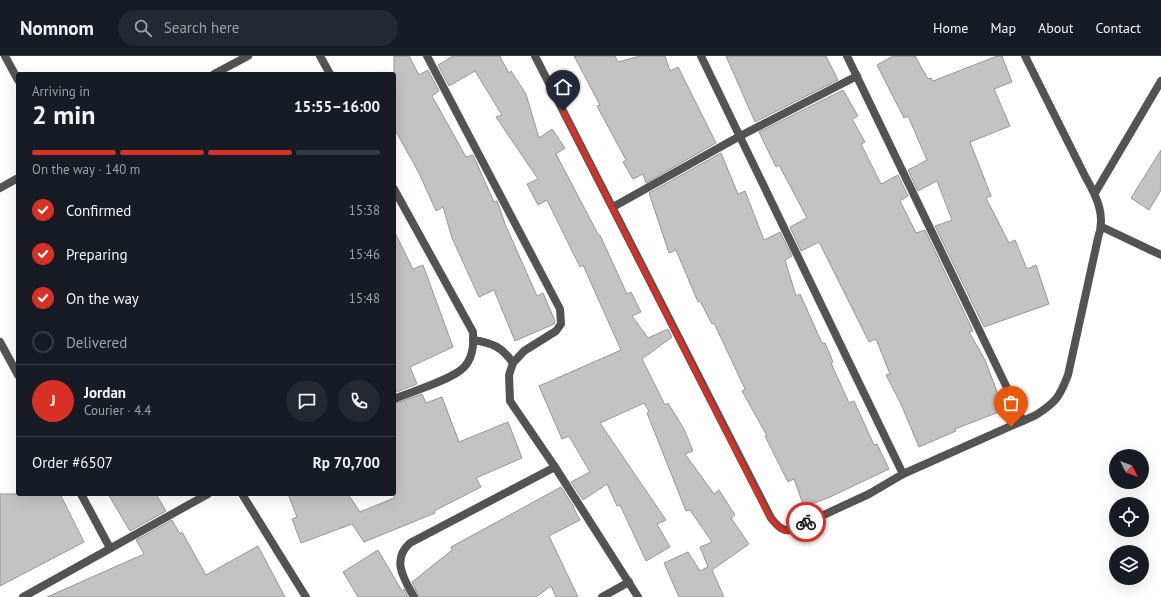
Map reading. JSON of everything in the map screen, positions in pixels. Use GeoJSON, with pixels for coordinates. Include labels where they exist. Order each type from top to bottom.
{"type":"FeatureCollection","features":[{"type":"Feature","properties":{"kind":"street"},"geometry":{"type":"LineString","coordinates":[[5,56],[16,76]]}},
{"type":"Feature","properties":{"kind":"street"},"geometry":{"type":"LineString","coordinates":[[218,72],[248,56]]}},
{"type":"Feature","properties":{"kind":"street"},"geometry":{"type":"LineString","coordinates":[[320,56],[329,72]]}},
{"type":"Feature","properties":{"kind":"street"},"geometry":{"type":"LineString","coordinates":[[427,56],[560,309],[562,324],[556,331],[524,351],[513,363],[509,375],[510,401],[555,466],[638,597]]}},
{"type":"Feature","properties":{"kind":"street"},"geometry":{"type":"LineString","coordinates":[[535,56],[770,518],[781,529],[786,531],[869,494],[903,474],[999,433],[1036,415],[1052,404],[1061,394],[1068,375],[1098,238],[1102,227],[1095,193],[1025,56]]}},
{"type":"Feature","properties":{"kind":"street"},"geometry":{"type":"LineString","coordinates":[[701,56],[903,474]]}},
{"type":"Feature","properties":{"kind":"street"},"geometry":{"type":"LineString","coordinates":[[847,56],[1023,421]]}},
{"type":"Feature","properties":{"kind":"street"},"geometry":{"type":"LineString","coordinates":[[613,208],[740,136],[857,76]]}},
{"type":"Feature","properties":{"kind":"street"},"geometry":{"type":"LineString","coordinates":[[1095,193],[1161,81]]}},
{"type":"Feature","properties":{"kind":"street"},"geometry":{"type":"LineString","coordinates":[[0,188],[16,179]]}},
{"type":"Feature","properties":{"kind":"street"},"geometry":{"type":"LineString","coordinates":[[396,193],[473,332],[472,354],[463,369],[453,376],[396,398]]}},
{"type":"Feature","properties":{"kind":"street"},"geometry":{"type":"LineString","coordinates":[[1102,227],[1161,255]]}},
{"type":"Feature","properties":{"kind":"street"},"geometry":{"type":"LineString","coordinates":[[473,340],[485,342],[501,348],[513,363]]}},
{"type":"Feature","properties":{"kind":"street"},"geometry":{"type":"LineString","coordinates":[[0,342],[16,371]]}},
{"type":"Feature","properties":{"kind":"street"},"geometry":{"type":"LineString","coordinates":[[414,597],[402,574],[400,560],[404,549],[410,543],[555,466]]}},
{"type":"Feature","properties":{"kind":"street"},"geometry":{"type":"LineString","coordinates":[[82,496],[110,548]]}},
{"type":"Feature","properties":{"kind":"street"},"geometry":{"type":"LineString","coordinates":[[23,597],[204,496]]}},
{"type":"Feature","properties":{"kind":"street"},"geometry":{"type":"LineString","coordinates":[[243,496],[306,597]]}},
{"type":"Feature","properties":{"kind":"street"},"geometry":{"type":"LineString","coordinates":[[602,597],[629,582]]}},
{"type":"Feature","properties":{"kind":"building"},"geometry":{"type":"Polygon","coordinates":[[[394,56],[409,56],[419,75],[428,70],[439,91],[432,96],[466,157],[473,155],[494,202],[497,201],[505,224],[537,296],[543,293],[555,321],[554,324],[515,341],[494,290],[479,297],[452,238],[443,207],[436,211],[419,173],[396,132],[396,72],[394,72],[394,56]]]}},
{"type":"Feature","properties":{"kind":"building"},"geometry":{"type":"Polygon","coordinates":[[[453,56],[501,56],[500,57],[509,73],[511,71],[526,94],[539,138],[552,129],[565,148],[556,154],[599,236],[600,235],[627,294],[631,292],[641,312],[632,316],[648,338],[668,329],[672,337],[642,359],[665,405],[668,403],[684,429],[693,451],[685,454],[714,494],[719,490],[735,515],[731,518],[749,544],[712,570],[724,597],[679,597],[664,563],[688,552],[700,571],[708,567],[700,547],[712,542],[690,510],[686,511],[647,413],[649,411],[644,403],[600,423],[666,520],[657,524],[670,547],[646,561],[620,505],[617,506],[607,484],[583,500],[571,482],[590,472],[569,436],[562,439],[539,386],[621,350],[583,265],[580,267],[547,200],[538,205],[527,184],[538,179],[496,117],[502,115],[475,71],[449,86],[438,65],[453,56]]]}},
{"type":"Feature","properties":{"kind":"building"},"geometry":{"type":"Polygon","coordinates":[[[574,56],[615,56],[618,62],[640,56],[665,56],[670,71],[678,67],[716,143],[646,183],[643,174],[633,179],[623,162],[626,160],[597,106],[600,105],[574,56]]]}},
{"type":"Feature","properties":{"kind":"building"},"geometry":{"type":"Polygon","coordinates":[[[726,56],[826,56],[838,80],[755,122],[726,56]]]}},
{"type":"Feature","properties":{"kind":"building"},"geometry":{"type":"Polygon","coordinates":[[[893,56],[915,56],[928,79],[931,78],[933,81],[997,56],[1002,56],[1012,82],[994,89],[1010,126],[970,142],[991,196],[986,198],[1009,243],[1015,240],[1027,269],[1036,265],[1049,304],[984,327],[935,226],[952,220],[937,181],[918,191],[908,170],[927,160],[908,116],[904,118],[877,65],[893,56]]]}},
{"type":"Feature","properties":{"kind":"building"},"geometry":{"type":"Polygon","coordinates":[[[843,90],[858,116],[852,119],[865,142],[861,144],[881,184],[898,175],[908,196],[900,201],[916,233],[925,230],[973,331],[969,332],[985,360],[1004,410],[955,429],[956,431],[919,447],[901,404],[886,375],[890,374],[876,339],[869,342],[819,242],[801,251],[790,227],[807,218],[779,165],[776,167],[759,132],[843,90]]]}},
{"type":"Feature","properties":{"kind":"building"},"geometry":{"type":"Polygon","coordinates":[[[1161,150],[1161,190],[1149,210],[1131,198],[1161,150]]]}},
{"type":"Feature","properties":{"kind":"building"},"geometry":{"type":"Polygon","coordinates":[[[721,153],[738,194],[745,191],[764,240],[780,232],[792,256],[785,260],[796,296],[800,294],[822,343],[825,343],[833,362],[831,363],[849,403],[854,401],[874,445],[877,444],[889,469],[830,497],[804,507],[794,479],[788,482],[765,436],[767,436],[742,391],[745,389],[714,323],[712,324],[700,301],[698,302],[676,250],[669,253],[649,193],[721,153]]]}},
{"type":"Feature","properties":{"kind":"building"},"geometry":{"type":"Polygon","coordinates":[[[396,235],[413,269],[423,265],[453,347],[410,367],[417,384],[396,392],[396,235]]]}},
{"type":"Feature","properties":{"kind":"building"},"geometry":{"type":"Polygon","coordinates":[[[422,394],[426,403],[442,397],[459,442],[508,422],[522,458],[476,478],[481,487],[434,511],[435,513],[364,542],[352,524],[301,543],[292,519],[297,517],[289,496],[349,496],[360,512],[396,496],[396,403],[422,394]]]}},
{"type":"Feature","properties":{"kind":"building"},"geometry":{"type":"Polygon","coordinates":[[[561,487],[574,507],[580,520],[549,536],[578,597],[556,597],[551,586],[536,597],[419,597],[412,582],[452,550],[451,547],[561,487]]]}},
{"type":"Feature","properties":{"kind":"building"},"geometry":{"type":"Polygon","coordinates":[[[0,494],[16,494],[16,496],[61,496],[84,542],[0,586],[0,494]]]}},
{"type":"Feature","properties":{"kind":"building"},"geometry":{"type":"Polygon","coordinates":[[[109,496],[157,496],[166,511],[130,531],[109,496]]]}},
{"type":"Feature","properties":{"kind":"building"},"geometry":{"type":"Polygon","coordinates":[[[172,520],[180,534],[182,532],[206,575],[258,546],[285,597],[47,597],[144,554],[136,540],[172,520]]]}},
{"type":"Feature","properties":{"kind":"building"},"geometry":{"type":"Polygon","coordinates":[[[378,550],[402,591],[404,589],[408,597],[358,597],[343,572],[378,550]]]}},
{"type":"Feature","properties":{"kind":"way so far"},"geometry":{"type":"LineString","coordinates":[[806,522],[869,494],[903,474],[1011,427]]}},
{"type":"Feature","properties":{"kind":"route"},"geometry":{"type":"LineString","coordinates":[[563,111],[770,518],[781,529],[786,531],[806,522]]}}]}
